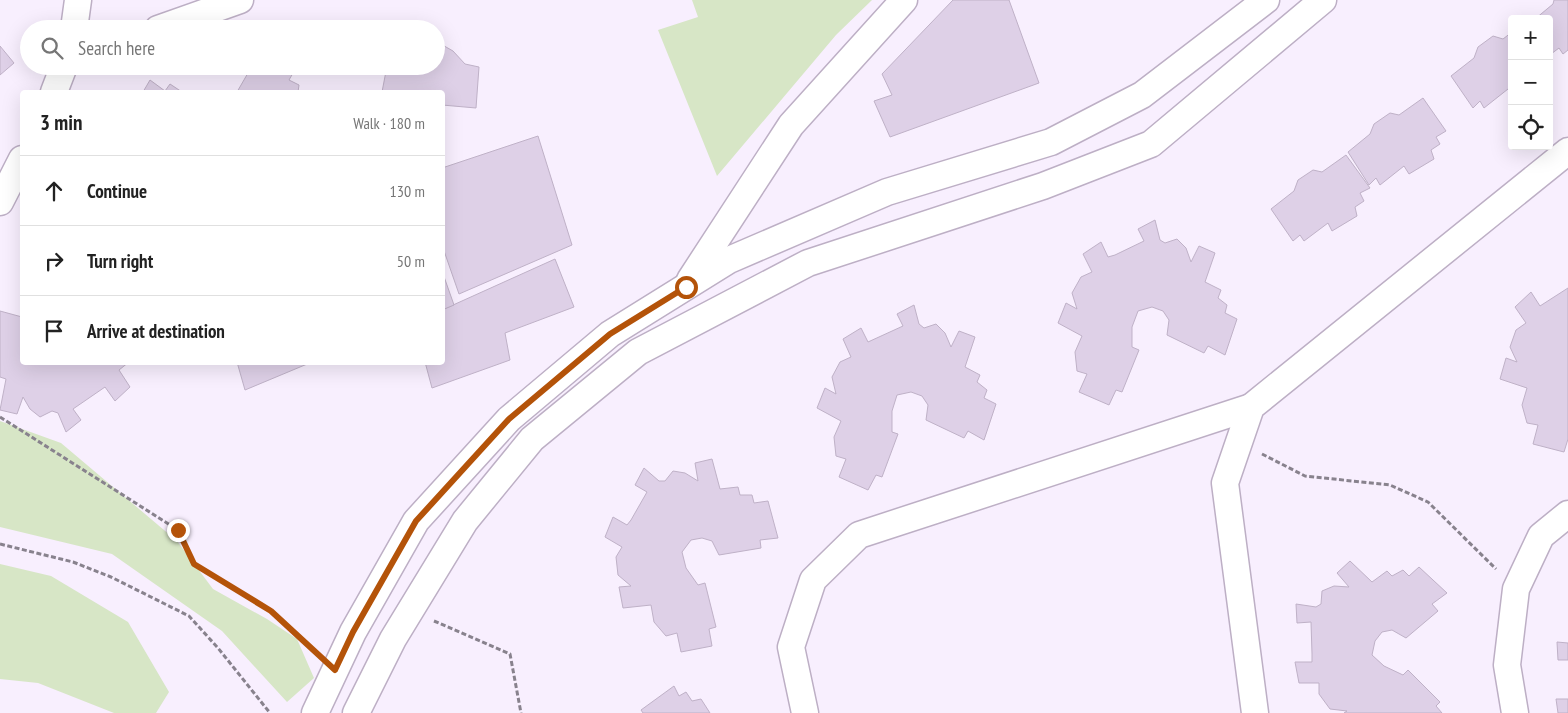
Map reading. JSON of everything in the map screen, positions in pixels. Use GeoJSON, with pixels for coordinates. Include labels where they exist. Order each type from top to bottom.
{"type":"FeatureCollection","features":[{"type":"Feature","properties":{"kind":"street"},"geometry":{"type":"LineString","coordinates":[[75,20],[78,0]]}},
{"type":"Feature","properties":{"kind":"street"},"geometry":{"type":"LineString","coordinates":[[183,20],[240,0]]}},
{"type":"Feature","properties":{"kind":"street"},"geometry":{"type":"LineString","coordinates":[[686,287],[791,125],[904,0]]}},
{"type":"Feature","properties":{"kind":"street"},"geometry":{"type":"LineString","coordinates":[[315,713],[353,632],[416,521],[509,419],[610,334],[728,260],[887,192],[1051,142],[1142,95],[1266,0]]}},
{"type":"Feature","properties":{"kind":"street"},"geometry":{"type":"LineString","coordinates":[[356,713],[393,639],[465,521],[532,438],[638,352],[808,262],[1043,186],[1151,144],[1323,0]]}},
{"type":"Feature","properties":{"kind":"street"},"geometry":{"type":"LineString","coordinates":[[55,90],[61,75]]}},
{"type":"Feature","properties":{"kind":"street"},"geometry":{"type":"LineString","coordinates":[[805,713],[791,647],[813,580],[859,536],[1250,407],[1568,150]]}},
{"type":"Feature","properties":{"kind":"street"},"geometry":{"type":"LineString","coordinates":[[0,202],[20,163]]}},
{"type":"Feature","properties":{"kind":"street"},"geometry":{"type":"LineString","coordinates":[[1250,407],[1225,484],[1255,713]]}},
{"type":"Feature","properties":{"kind":"street"},"geometry":{"type":"LineString","coordinates":[[1515,713],[1507,665],[1516,589],[1541,536],[1568,514]]}},
{"type":"Feature","properties":{"kind":"path"},"geometry":{"type":"LineString","coordinates":[[0,417],[178,530],[194,564],[271,611],[335,670]]}},
{"type":"Feature","properties":{"kind":"path"},"geometry":{"type":"LineString","coordinates":[[1239,442],[1305,476],[1390,485],[1428,502],[1516,589]]}},
{"type":"Feature","properties":{"kind":"path"},"geometry":{"type":"LineString","coordinates":[[0,544],[73,562],[111,577],[190,616],[270,713]]}},
{"type":"Feature","properties":{"kind":"path"},"geometry":{"type":"LineString","coordinates":[[410,611],[510,654],[521,713]]}},
{"type":"Feature","properties":{"kind":"green space"},"geometry":{"type":"Polygon","coordinates":[[[692,0],[872,0],[836,35],[717,176],[658,30],[698,17],[692,0]]]}},
{"type":"Feature","properties":{"kind":"green space"},"geometry":{"type":"Polygon","coordinates":[[[0,421],[61,443],[177,541],[213,589],[267,619],[297,639],[314,678],[287,702],[222,631],[112,554],[0,527],[0,421]]]}},
{"type":"Feature","properties":{"kind":"green space"},"geometry":{"type":"Polygon","coordinates":[[[0,564],[51,576],[128,622],[169,692],[156,713],[114,713],[38,683],[0,679],[0,564]]]}},
{"type":"Feature","properties":{"kind":"building"},"geometry":{"type":"Polygon","coordinates":[[[953,0],[1009,0],[1039,83],[890,137],[874,101],[892,95],[882,74],[953,0]]]}},
{"type":"Feature","properties":{"kind":"building"},"geometry":{"type":"Polygon","coordinates":[[[1554,0],[1568,0],[1568,50],[1563,54],[1559,48],[1553,52],[1553,15],[1540,15],[1553,4],[1554,0]]]}},
{"type":"Feature","properties":{"kind":"building"},"geometry":{"type":"Polygon","coordinates":[[[1508,35],[1508,89],[1484,108],[1480,101],[1473,108],[1451,76],[1474,58],[1478,47],[1493,36],[1503,39],[1508,35]]]}},
{"type":"Feature","properties":{"kind":"building"},"geometry":{"type":"Polygon","coordinates":[[[0,46],[14,63],[0,75],[0,46]]]}},
{"type":"Feature","properties":{"kind":"building"},"geometry":{"type":"Polygon","coordinates":[[[445,46],[453,51],[465,64],[479,67],[476,108],[445,105],[445,90],[382,90],[385,75],[445,75],[445,46]]]}},
{"type":"Feature","properties":{"kind":"building"},"geometry":{"type":"Polygon","coordinates":[[[247,75],[292,75],[289,80],[299,85],[298,90],[238,90],[247,75]]]}},
{"type":"Feature","properties":{"kind":"building"},"geometry":{"type":"Polygon","coordinates":[[[150,80],[164,90],[144,90],[150,80]]]}},
{"type":"Feature","properties":{"kind":"building"},"geometry":{"type":"Polygon","coordinates":[[[170,84],[179,90],[166,90],[170,84]]]}},
{"type":"Feature","properties":{"kind":"building"},"geometry":{"type":"Polygon","coordinates":[[[1423,98],[1446,131],[1436,137],[1440,144],[1431,150],[1434,159],[1409,174],[1404,166],[1380,185],[1376,178],[1369,185],[1348,152],[1370,134],[1374,124],[1390,113],[1399,115],[1423,98]]]}},
{"type":"Feature","properties":{"kind":"building"},"geometry":{"type":"Polygon","coordinates":[[[538,136],[572,245],[459,294],[445,254],[445,167],[538,136]]]}},
{"type":"Feature","properties":{"kind":"building"},"geometry":{"type":"Polygon","coordinates":[[[1346,155],[1370,188],[1360,193],[1364,201],[1355,207],[1357,216],[1332,231],[1328,223],[1304,241],[1300,235],[1293,241],[1271,209],[1294,191],[1298,180],[1313,170],[1322,172],[1346,155]]]}},
{"type":"Feature","properties":{"kind":"building"},"geometry":{"type":"Polygon","coordinates":[[[1155,220],[1160,240],[1165,243],[1177,239],[1186,248],[1191,262],[1199,246],[1215,253],[1205,282],[1221,290],[1218,298],[1227,305],[1225,313],[1237,319],[1225,355],[1208,346],[1204,353],[1167,335],[1169,320],[1163,311],[1152,307],[1138,311],[1132,327],[1132,347],[1139,350],[1122,392],[1116,390],[1109,405],[1079,392],[1087,374],[1077,371],[1075,352],[1082,336],[1058,323],[1066,303],[1077,309],[1072,293],[1081,277],[1092,272],[1083,254],[1101,242],[1108,257],[1115,255],[1144,241],[1138,229],[1155,220]]]}},
{"type":"Feature","properties":{"kind":"building"},"geometry":{"type":"Polygon","coordinates":[[[555,259],[574,307],[505,333],[510,360],[432,388],[426,365],[445,365],[445,309],[555,259]]]}},
{"type":"Feature","properties":{"kind":"building"},"geometry":{"type":"Polygon","coordinates":[[[445,280],[454,305],[445,309],[445,280]]]}},
{"type":"Feature","properties":{"kind":"building"},"geometry":{"type":"Polygon","coordinates":[[[1568,288],[1568,439],[1564,452],[1533,444],[1538,425],[1527,423],[1522,405],[1527,388],[1500,379],[1506,358],[1517,362],[1510,347],[1516,330],[1526,323],[1515,307],[1531,292],[1540,306],[1568,288]]]}},
{"type":"Feature","properties":{"kind":"building"},"geometry":{"type":"Polygon","coordinates":[[[914,305],[919,324],[924,328],[936,324],[945,333],[951,347],[959,331],[975,337],[965,367],[980,375],[977,382],[987,390],[984,398],[996,404],[984,440],[968,431],[964,438],[926,420],[928,405],[922,396],[911,392],[897,395],[892,411],[892,432],[898,434],[882,477],[876,475],[868,490],[839,477],[846,459],[836,456],[834,437],[841,421],[817,408],[825,388],[836,394],[832,377],[840,362],[851,357],[843,339],[861,328],[868,342],[903,326],[897,314],[914,305]]]}},
{"type":"Feature","properties":{"kind":"building"},"geometry":{"type":"Polygon","coordinates":[[[0,311],[20,316],[20,365],[125,365],[119,370],[130,387],[115,401],[105,387],[73,409],[81,420],[66,432],[58,413],[52,411],[40,417],[30,409],[23,397],[17,414],[0,410],[6,379],[0,377],[0,311]]]}},
{"type":"Feature","properties":{"kind":"building"},"geometry":{"type":"Polygon","coordinates":[[[238,365],[305,365],[245,390],[238,365]]]}},
{"type":"Feature","properties":{"kind":"building"},"geometry":{"type":"Polygon","coordinates":[[[712,459],[720,489],[738,487],[740,495],[752,495],[754,503],[768,501],[778,538],[760,540],[761,548],[719,555],[712,541],[702,538],[691,540],[682,552],[686,568],[698,585],[705,583],[716,627],[709,629],[712,646],[681,652],[677,633],[666,636],[654,622],[651,605],[623,608],[619,587],[631,586],[618,575],[616,557],[622,547],[605,537],[613,517],[627,525],[647,492],[635,485],[644,468],[659,481],[665,481],[673,471],[685,473],[698,481],[695,463],[712,459]]]}},
{"type":"Feature","properties":{"kind":"building"},"geometry":{"type":"Polygon","coordinates":[[[1350,561],[1372,582],[1387,571],[1392,576],[1403,570],[1409,576],[1419,567],[1447,593],[1432,604],[1438,611],[1406,638],[1392,630],[1382,632],[1375,641],[1372,655],[1384,666],[1403,675],[1408,670],[1440,702],[1436,706],[1442,713],[1344,713],[1347,711],[1330,709],[1319,694],[1319,683],[1299,683],[1295,662],[1312,662],[1311,622],[1297,623],[1296,604],[1316,607],[1321,604],[1322,591],[1334,586],[1349,587],[1337,573],[1350,561]]]}},
{"type":"Feature","properties":{"kind":"building"},"geometry":{"type":"Polygon","coordinates":[[[1557,642],[1568,643],[1568,660],[1558,660],[1557,642]]]}},
{"type":"Feature","properties":{"kind":"building"},"geometry":{"type":"Polygon","coordinates":[[[674,686],[679,696],[686,692],[692,701],[701,699],[710,713],[643,713],[641,710],[674,686]]]}},
{"type":"Feature","properties":{"kind":"building"},"geometry":{"type":"Polygon","coordinates":[[[1556,699],[1568,699],[1568,713],[1558,713],[1556,699]]]}},
{"type":"Feature","properties":{"kind":"route"},"geometry":{"type":"LineString","coordinates":[[178,530],[194,564],[271,611],[335,670],[353,632],[416,521],[509,419],[610,334],[686,287]]}}]}
